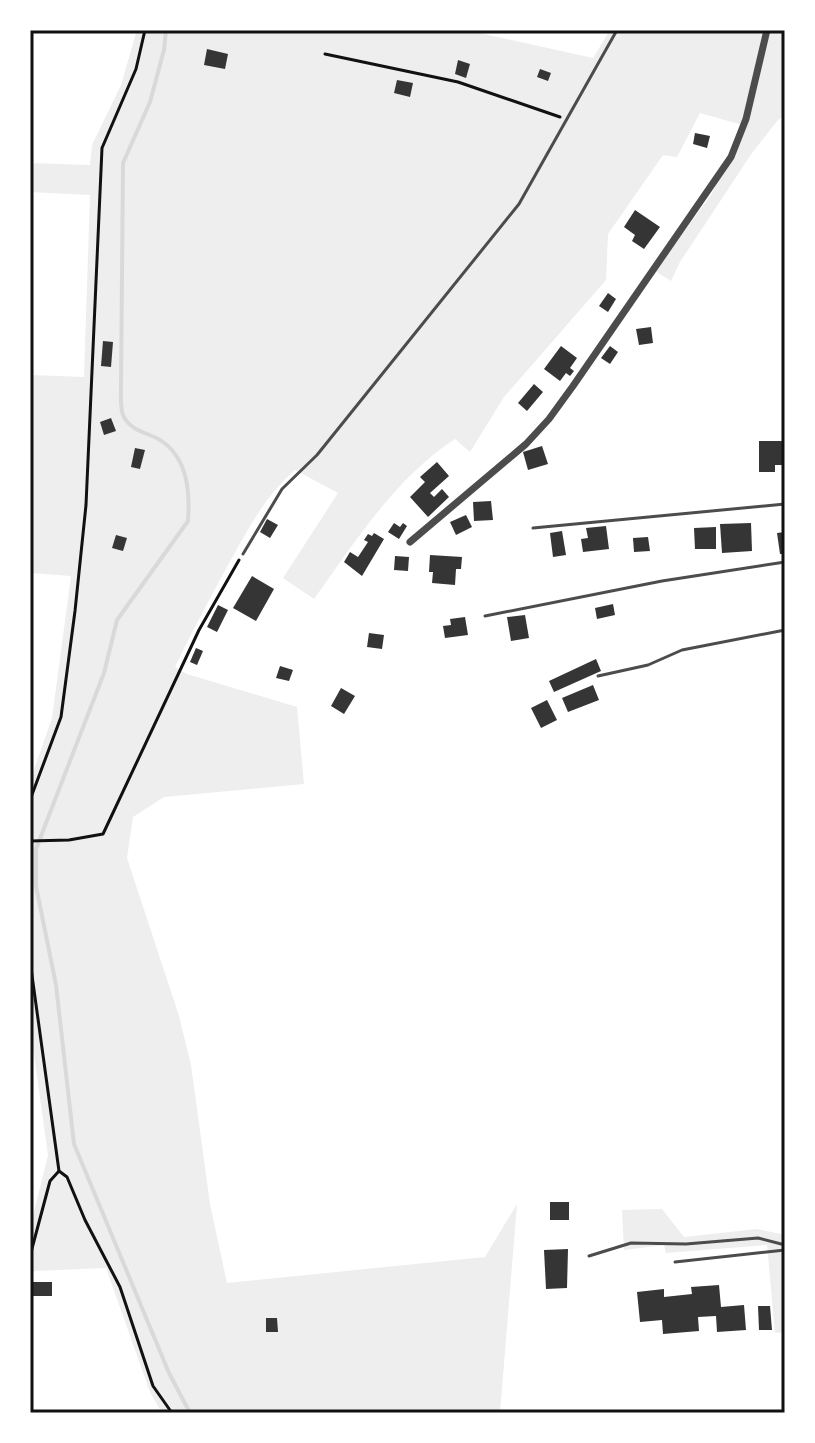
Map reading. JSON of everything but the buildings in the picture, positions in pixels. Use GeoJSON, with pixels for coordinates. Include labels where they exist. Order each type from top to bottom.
{"type":"FeatureCollection","features":[{"type":"Feature","properties":{"kind":"street"},"geometry":{"type":"LineString","coordinates":[[410,542],[526,444],[549,419],[626,311],[731,157],[746,119],[767,30]]}},
{"type":"Feature","properties":{"kind":"lane"},"geometry":{"type":"LineString","coordinates":[[243,554],[282,489],[317,455],[519,204],[617,30]]}},
{"type":"Feature","properties":{"kind":"lane"},"geometry":{"type":"LineString","coordinates":[[533,528],[785,504]]}},
{"type":"Feature","properties":{"kind":"lane"},"geometry":{"type":"LineString","coordinates":[[485,616],[662,581],[785,562]]}},
{"type":"Feature","properties":{"kind":"lane"},"geometry":{"type":"LineString","coordinates":[[598,676],[648,665],[682,650],[785,630]]}},
{"type":"Feature","properties":{"kind":"lane"},"geometry":{"type":"LineString","coordinates":[[589,1256],[631,1243],[686,1244],[758,1238],[785,1248]]}},
{"type":"Feature","properties":{"kind":"lane"},"geometry":{"type":"LineString","coordinates":[[675,1262],[785,1248]]}},
{"type":"Feature","properties":{"kind":"path"},"geometry":{"type":"LineString","coordinates":[[30,800],[61,717],[80,567],[86,505],[102,148],[136,69],[145,30]]}},
{"type":"Feature","properties":{"kind":"path"},"geometry":{"type":"LineString","coordinates":[[325,54],[458,82],[567,120]]}},
{"type":"Feature","properties":{"kind":"path"},"geometry":{"type":"LineString","coordinates":[[32,841],[103,834],[199,630],[243,554]]}},
{"type":"Feature","properties":{"kind":"path"},"geometry":{"type":"LineString","coordinates":[[30,961],[59,1171],[67,1177],[85,1220],[120,1287],[153,1386],[172,1413]]}},
{"type":"Feature","properties":{"kind":"path"},"geometry":{"type":"LineString","coordinates":[[30,1003],[37,1003]]}},
{"type":"Feature","properties":{"kind":"path"},"geometry":{"type":"LineString","coordinates":[[30,1256],[50,1181],[59,1171]]}},
{"type":"Feature","properties":{"kind":"shaded area"},"geometry":{"type":"Polygon","coordinates":[[[137,30],[466,30],[593,58],[610,30],[785,30],[785,115],[752,153],[680,262],[671,281],[655,271],[711,195],[746,126],[700,113],[677,157],[663,155],[608,234],[606,280],[504,397],[470,452],[455,439],[413,472],[377,512],[314,599],[283,578],[338,493],[295,470],[274,491],[257,515],[175,667],[187,674],[297,707],[304,784],[164,797],[133,817],[127,858],[179,1016],[191,1065],[210,1204],[227,1283],[485,1257],[517,1204],[500,1413],[162,1413],[150,1392],[106,1268],[34,1271],[30,1280],[30,1228],[48,1155],[30,1026],[30,781],[52,718],[71,576],[30,573],[30,375],[84,377],[90,195],[30,192],[30,163],[90,165],[92,145],[121,85],[137,30]]]}},
{"type":"Feature","properties":{"kind":"shaded area"},"geometry":{"type":"Polygon","coordinates":[[[662,1209],[684,1237],[757,1229],[785,1235],[785,1332],[775,1333],[767,1245],[666,1253],[664,1245],[624,1250],[622,1210],[662,1209]]]}},
{"type":"Feature","properties":{"kind":"waterway"},"geometry":{"type":"LineString","coordinates":[[166,30],[150,102],[123,163],[121,404],[126,421],[163,442],[178,458],[188,488],[188,521],[117,620],[104,673],[36,849],[36,886],[56,985],[74,1144],[169,1373],[190,1413]]}}]}
